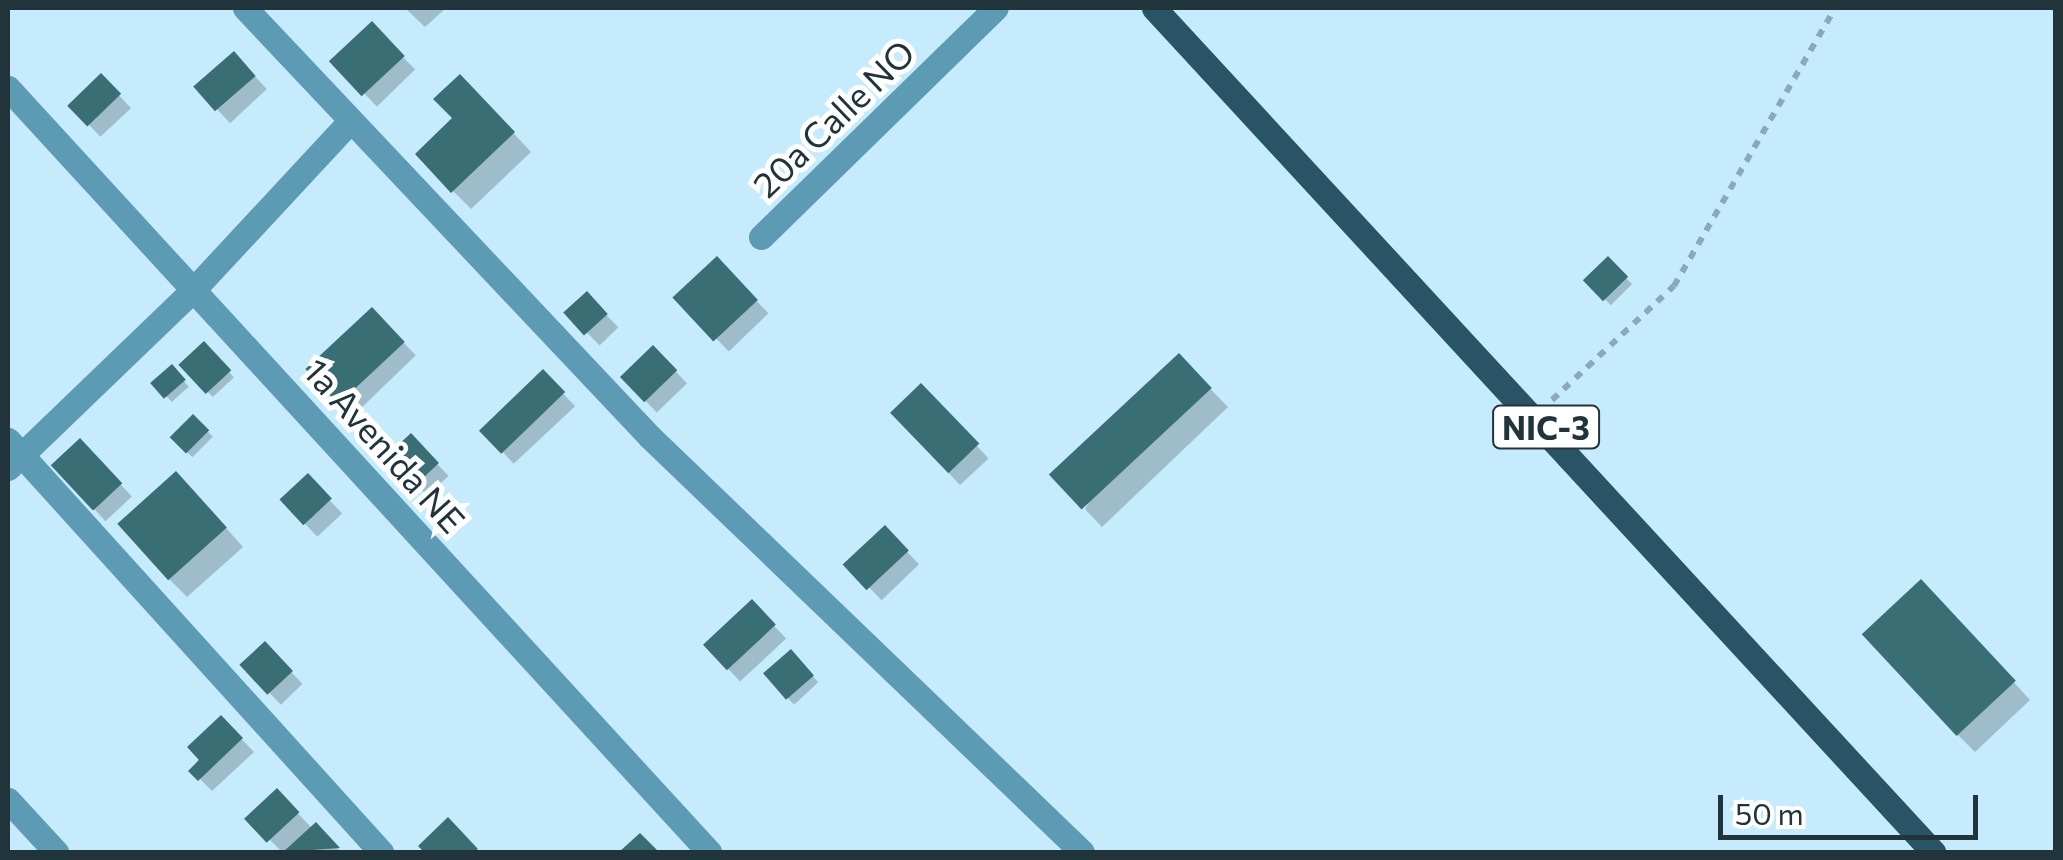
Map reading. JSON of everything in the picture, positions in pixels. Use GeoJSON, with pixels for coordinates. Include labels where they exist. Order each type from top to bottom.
{"type":"FeatureCollection","features":[{"type":"Feature","properties":{"kind":"main road","name":"NIC-3"},"geometry":{"type":"LineString","coordinates":[[1154,8],[1536,416],[1933,852]]}},
{"type":"Feature","properties":{"kind":"street"},"geometry":{"type":"LineString","coordinates":[[245,8],[650,436],[1082,852]]}},
{"type":"Feature","properties":{"kind":"street","name":"20a Calle NO"},"geometry":{"type":"LineString","coordinates":[[761,237],[996,8]]}},
{"type":"Feature","properties":{"kind":"street"},"geometry":{"type":"LineString","coordinates":[[8,75],[195,288]]}},
{"type":"Feature","properties":{"kind":"street","name":"1a Avenida NE"},"geometry":{"type":"LineString","coordinates":[[8,88],[709,852]]}},
{"type":"Feature","properties":{"kind":"street"},"geometry":{"type":"LineString","coordinates":[[350,121],[195,288],[12,455],[380,852]]}},
{"type":"Feature","properties":{"kind":"street"},"geometry":{"type":"LineString","coordinates":[[8,800],[56,852]]}},
{"type":"Feature","properties":{"kind":"path"},"geometry":{"type":"LineString","coordinates":[[1536,416],[1674,286],[1835,8]]}},
{"type":"Feature","properties":{"kind":"building"},"geometry":{"type":"Polygon","coordinates":[[[372,21],[405,56],[362,96],[329,61],[372,21]]]}},
{"type":"Feature","properties":{"kind":"building"},"geometry":{"type":"Polygon","coordinates":[[[234,51],[256,76],[215,111],[193,86],[234,51]]]}},
{"type":"Feature","properties":{"kind":"building"},"geometry":{"type":"Polygon","coordinates":[[[101,73],[121,94],[87,127],[67,106],[101,73]]]}},
{"type":"Feature","properties":{"kind":"building"},"geometry":{"type":"Polygon","coordinates":[[[460,74],[515,132],[451,193],[415,154],[452,118],[433,99],[460,74]]]}},
{"type":"Feature","properties":{"kind":"building"},"geometry":{"type":"Polygon","coordinates":[[[717,256],[758,300],[713,341],[672,298],[717,256]]]}},
{"type":"Feature","properties":{"kind":"building"},"geometry":{"type":"Polygon","coordinates":[[[1608,256],[1628,277],[1603,301],[1583,280],[1608,256]]]}},
{"type":"Feature","properties":{"kind":"building"},"geometry":{"type":"Polygon","coordinates":[[[587,291],[608,314],[584,335],[563,312],[587,291]]]}},
{"type":"Feature","properties":{"kind":"building"},"geometry":{"type":"Polygon","coordinates":[[[372,307],[405,342],[338,404],[305,369],[372,307]]]}},
{"type":"Feature","properties":{"kind":"building"},"geometry":{"type":"Polygon","coordinates":[[[204,341],[231,370],[206,394],[178,365],[204,341]]]}},
{"type":"Feature","properties":{"kind":"building"},"geometry":{"type":"Polygon","coordinates":[[[653,345],[677,370],[644,402],[620,377],[653,345]]]}},
{"type":"Feature","properties":{"kind":"building"},"geometry":{"type":"Polygon","coordinates":[[[1179,353],[1212,388],[1082,510],[1049,474],[1179,353]]]}},
{"type":"Feature","properties":{"kind":"building"},"geometry":{"type":"Polygon","coordinates":[[[172,364],[186,380],[164,399],[150,383],[172,364]]]}},
{"type":"Feature","properties":{"kind":"building"},"geometry":{"type":"Polygon","coordinates":[[[543,369],[565,392],[501,454],[479,431],[543,369]]]}},
{"type":"Feature","properties":{"kind":"building"},"geometry":{"type":"Polygon","coordinates":[[[921,383],[979,443],[948,473],[890,413],[921,383]]]}},
{"type":"Feature","properties":{"kind":"building"},"geometry":{"type":"Polygon","coordinates":[[[193,414],[209,430],[186,454],[170,437],[193,414]]]}},
{"type":"Feature","properties":{"kind":"building"},"geometry":{"type":"Polygon","coordinates":[[[411,433],[439,463],[414,486],[386,456],[411,433]]]}},
{"type":"Feature","properties":{"kind":"building"},"geometry":{"type":"Polygon","coordinates":[[[80,438],[122,483],[93,511],[51,465],[80,438]]]}},
{"type":"Feature","properties":{"kind":"building"},"geometry":{"type":"Polygon","coordinates":[[[176,471],[227,527],[168,580],[117,524],[176,471]]]}},
{"type":"Feature","properties":{"kind":"building"},"geometry":{"type":"Polygon","coordinates":[[[308,473],[332,499],[303,525],[279,500],[308,473]]]}},
{"type":"Feature","properties":{"kind":"building"},"geometry":{"type":"Polygon","coordinates":[[[885,525],[909,551],[866,590],[843,565],[885,525]]]}},
{"type":"Feature","properties":{"kind":"building"},"geometry":{"type":"Polygon","coordinates":[[[1921,579],[2016,681],[1957,736],[1862,634],[1921,579]]]}},
{"type":"Feature","properties":{"kind":"building"},"geometry":{"type":"Polygon","coordinates":[[[752,599],[776,625],[727,670],[703,645],[752,599]]]}},
{"type":"Feature","properties":{"kind":"building"},"geometry":{"type":"Polygon","coordinates":[[[265,641],[293,671],[267,695],[239,665],[265,641]]]}},
{"type":"Feature","properties":{"kind":"building"},"geometry":{"type":"Polygon","coordinates":[[[791,649],[814,675],[786,700],[763,673],[791,649]]]}},
{"type":"Feature","properties":{"kind":"building"},"geometry":{"type":"Polygon","coordinates":[[[221,715],[243,738],[198,781],[188,771],[199,760],[187,747],[221,715]]]}},
{"type":"Feature","properties":{"kind":"building"},"geometry":{"type":"Polygon","coordinates":[[[277,788],[300,812],[267,843],[244,819],[277,788]]]}},
{"type":"Feature","properties":{"kind":"building"},"geometry":{"type":"Polygon","coordinates":[[[448,817],[478,849],[424,852],[418,846],[448,817]]]}},
{"type":"Feature","properties":{"kind":"building"},"geometry":{"type":"Polygon","coordinates":[[[316,822],[340,848],[283,852],[316,822]]]}},
{"type":"Feature","properties":{"kind":"building"},"geometry":{"type":"Polygon","coordinates":[[[640,833],[659,852],[619,852],[640,833]]]}}]}
